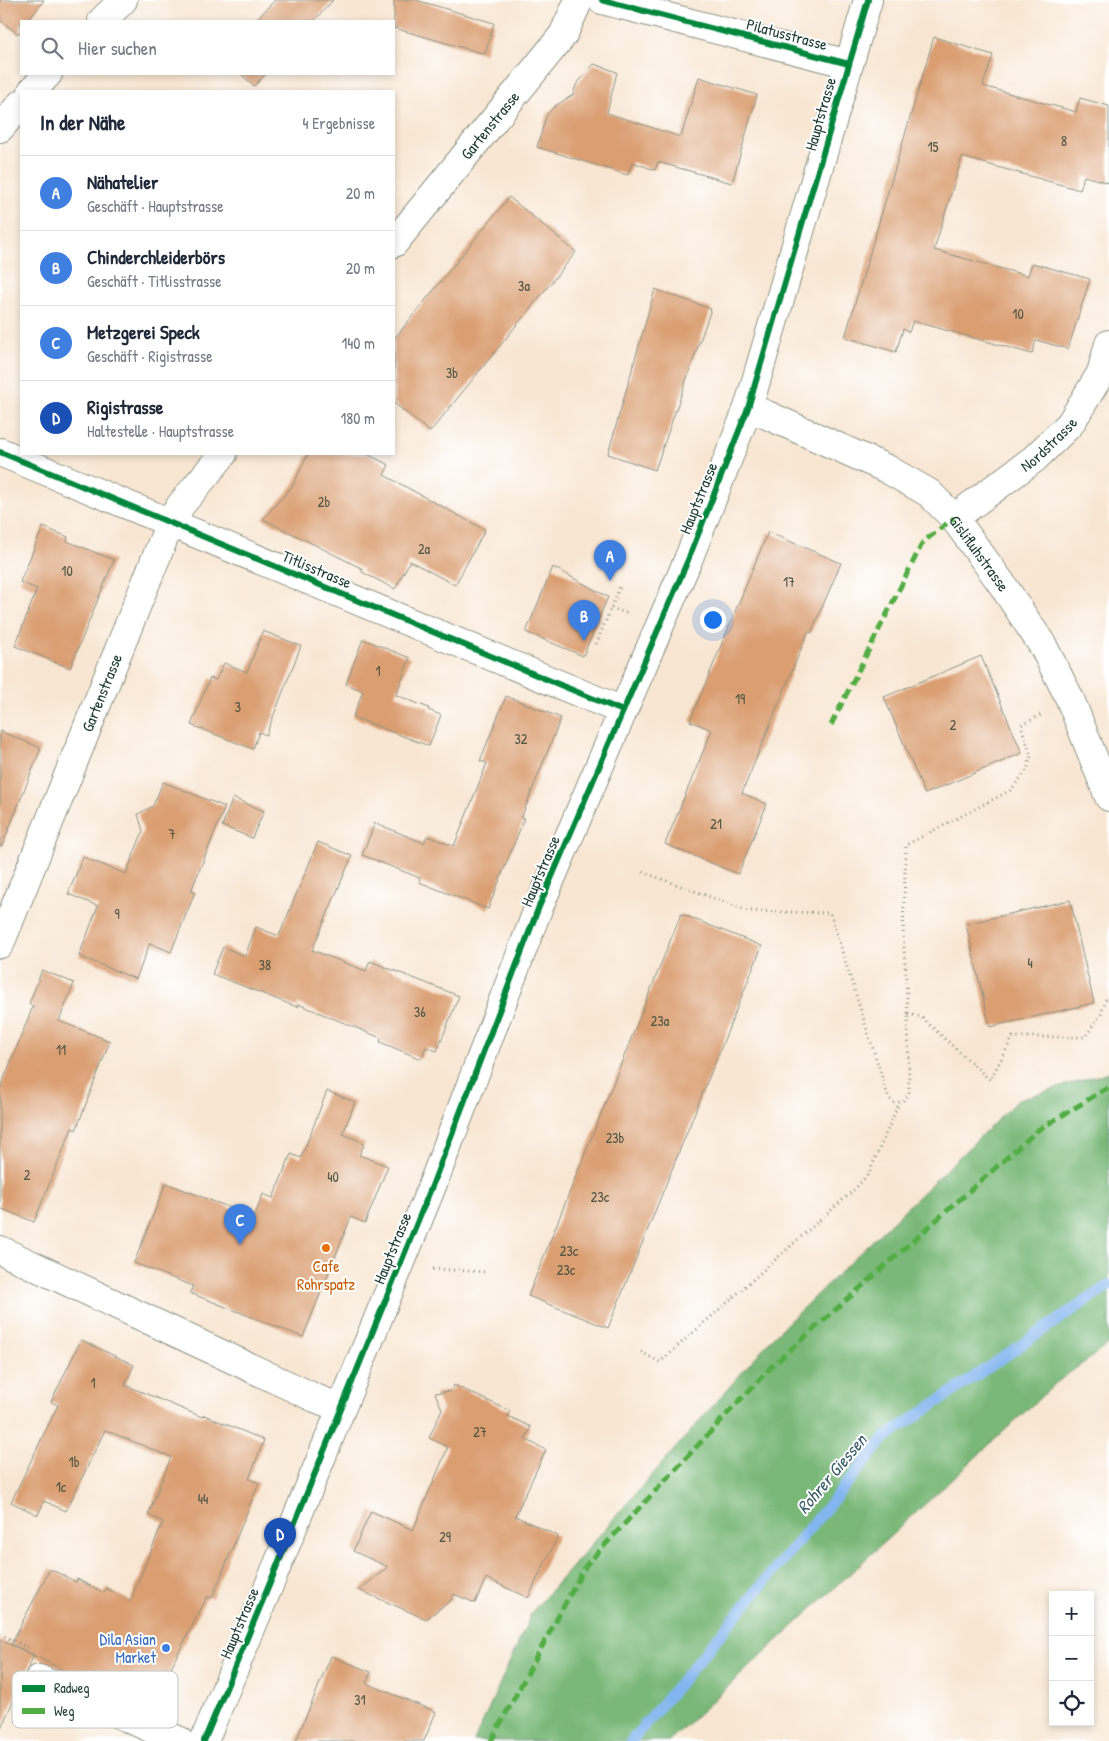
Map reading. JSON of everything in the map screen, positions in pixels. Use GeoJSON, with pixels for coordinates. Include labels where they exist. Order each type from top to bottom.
{"type":"FeatureCollection","features":[{"type":"Feature","properties":{"kind":"street"},"geometry":{"type":"LineString","coordinates":[[103,20],[123,0]]}},
{"type":"Feature","properties":{"kind":"street","name":"Gartenstrasse"},"geometry":{"type":"LineString","coordinates":[[395,242],[563,34],[579,0]]}},
{"type":"Feature","properties":{"kind":"street","name":"Pilatusstrasse"},"geometry":{"type":"LineString","coordinates":[[602,0],[849,64]]}},
{"type":"Feature","properties":{"kind":"street","name":"Hauptstrasse"},"geometry":{"type":"LineString","coordinates":[[204,1741],[432,1186],[538,909],[688,560],[748,408],[868,0]]}},
{"type":"Feature","properties":{"kind":"street"},"geometry":{"type":"LineString","coordinates":[[33,90],[47,75]]}},
{"type":"Feature","properties":{"kind":"street"},"geometry":{"type":"LineString","coordinates":[[0,128],[20,105]]}},
{"type":"Feature","properties":{"kind":"street","name":"Nordstrasse"},"geometry":{"type":"LineString","coordinates":[[954,518],[1034,459],[1070,424],[1101,373],[1109,344]]}},
{"type":"Feature","properties":{"kind":"street","name":"Gislifluhstrasse"},"geometry":{"type":"LineString","coordinates":[[748,408],[887,470],[930,493],[954,518],[1002,584],[1043,646],[1070,699],[1109,797]]}},
{"type":"Feature","properties":{"kind":"street","name":"Titlisstrasse"},"geometry":{"type":"LineString","coordinates":[[0,452],[623,711]]}},
{"type":"Feature","properties":{"kind":"street","name":"Gartenstrasse"},"geometry":{"type":"LineString","coordinates":[[0,944],[170,523],[180,506],[222,455]]}},
{"type":"Feature","properties":{"kind":"street"},"geometry":{"type":"LineString","coordinates":[[0,1250],[315,1398],[342,1408]]}},
{"type":"Feature","properties":{"kind":"street"},"geometry":{"type":"LineString","coordinates":[[150,1728],[180,1741]]}},
{"type":"Feature","properties":{"kind":"path"},"geometry":{"type":"LineString","coordinates":[[596,644],[621,584]]}},
{"type":"Feature","properties":{"kind":"path"},"geometry":{"type":"LineString","coordinates":[[611,608],[633,616]]}},
{"type":"Feature","properties":{"kind":"path"},"geometry":{"type":"LineString","coordinates":[[643,872],[748,911],[830,913],[888,1096],[893,1103],[904,1101],[909,1093],[908,1014],[903,931],[906,845],[1011,790],[1027,770],[1031,756],[1027,743]]}},
{"type":"Feature","properties":{"kind":"path"},"geometry":{"type":"LineString","coordinates":[[908,1014],[921,1017],[990,1080],[1013,1038],[1085,1037],[1101,1014],[1106,1000],[1109,999]]}},
{"type":"Feature","properties":{"kind":"path"},"geometry":{"type":"LineString","coordinates":[[641,1352],[660,1362],[855,1189],[869,1173],[900,1102]]}},
{"type":"Feature","properties":{"kind":"path"},"geometry":{"type":"LineString","coordinates":[[446,1271],[487,1272]]}},
{"type":"Feature","properties":{"kind":"green space"},"geometry":{"type":"Polygon","coordinates":[[[1109,1072],[1109,1344],[1056,1383],[669,1741],[474,1741],[532,1612],[774,1336],[1018,1100],[1109,1072]]]}},
{"type":"Feature","properties":{"kind":"building"},"geometry":{"type":"Polygon","coordinates":[[[0,0],[44,0],[29,20],[20,20],[20,31],[18,34],[0,20],[0,0]]]}},
{"type":"Feature","properties":{"kind":"building"},"geometry":{"type":"Polygon","coordinates":[[[275,0],[333,0],[315,20],[256,20],[275,0]]]}},
{"type":"Feature","properties":{"kind":"building"},"geometry":{"type":"Polygon","coordinates":[[[394,0],[416,0],[494,23],[485,54],[395,28],[394,0]]]}},
{"type":"Feature","properties":{"kind":"building"},"geometry":{"type":"Polygon","coordinates":[[[934,37],[993,55],[983,86],[1076,112],[1080,98],[1109,106],[1109,183],[1084,176],[1080,190],[962,157],[934,250],[1028,276],[1032,263],[1090,279],[1068,349],[1036,340],[1032,354],[913,321],[909,332],[903,329],[896,352],[845,337],[934,37]]]}},
{"type":"Feature","properties":{"kind":"building"},"geometry":{"type":"Polygon","coordinates":[[[594,64],[617,72],[607,113],[681,137],[699,77],[757,95],[732,183],[658,162],[655,170],[632,162],[628,175],[537,147],[548,113],[555,106],[573,95],[576,85],[594,64]]]}},
{"type":"Feature","properties":{"kind":"building"},"geometry":{"type":"Polygon","coordinates":[[[242,75],[265,75],[254,86],[242,75]]]}},
{"type":"Feature","properties":{"kind":"building"},"geometry":{"type":"Polygon","coordinates":[[[509,197],[576,252],[430,432],[395,404],[395,338],[509,197]]]}},
{"type":"Feature","properties":{"kind":"building"},"geometry":{"type":"Polygon","coordinates":[[[655,289],[711,309],[655,470],[608,454],[655,289]]]}},
{"type":"Feature","properties":{"kind":"building"},"geometry":{"type":"Polygon","coordinates":[[[308,455],[369,455],[389,465],[384,475],[485,530],[455,585],[410,561],[395,589],[362,572],[363,569],[263,519],[293,485],[308,455]]]}},
{"type":"Feature","properties":{"kind":"building"},"geometry":{"type":"Polygon","coordinates":[[[43,527],[68,537],[67,541],[114,560],[70,668],[15,646],[37,589],[20,582],[43,527]]]}},
{"type":"Feature","properties":{"kind":"building"},"geometry":{"type":"Polygon","coordinates":[[[768,532],[841,563],[811,633],[808,632],[742,793],[767,804],[738,874],[665,844],[712,730],[690,721],[768,532]]]}},
{"type":"Feature","properties":{"kind":"building"},"geometry":{"type":"Polygon","coordinates":[[[553,567],[608,597],[583,656],[526,632],[553,567]]]}},
{"type":"Feature","properties":{"kind":"building"},"geometry":{"type":"Polygon","coordinates":[[[263,631],[301,646],[266,735],[259,732],[253,749],[191,725],[210,678],[216,680],[224,663],[247,672],[263,631]]]}},
{"type":"Feature","properties":{"kind":"building"},"geometry":{"type":"Polygon","coordinates":[[[363,639],[410,658],[396,695],[429,708],[428,710],[441,715],[429,746],[353,717],[363,691],[346,684],[363,639]]]}},
{"type":"Feature","properties":{"kind":"building"},"geometry":{"type":"Polygon","coordinates":[[[981,656],[1022,753],[925,794],[884,697],[981,656]]]}},
{"type":"Feature","properties":{"kind":"building"},"geometry":{"type":"Polygon","coordinates":[[[506,696],[561,718],[521,818],[524,819],[488,909],[419,882],[420,878],[362,855],[375,823],[424,843],[427,836],[454,846],[487,763],[480,761],[506,696]]]}},
{"type":"Feature","properties":{"kind":"building"},"geometry":{"type":"Polygon","coordinates":[[[0,731],[41,748],[2,846],[0,846],[0,731]]]}},
{"type":"Feature","properties":{"kind":"building"},"geometry":{"type":"Polygon","coordinates":[[[163,782],[225,807],[191,891],[195,892],[171,952],[150,943],[136,979],[79,956],[98,906],[68,894],[83,857],[126,874],[143,831],[138,814],[153,806],[163,782]]]}},
{"type":"Feature","properties":{"kind":"building"},"geometry":{"type":"Polygon","coordinates":[[[233,798],[264,811],[252,838],[222,826],[233,798]]]}},
{"type":"Feature","properties":{"kind":"building"},"geometry":{"type":"Polygon","coordinates":[[[318,842],[352,856],[312,950],[366,971],[370,961],[459,996],[437,1051],[426,1047],[421,1059],[380,1042],[381,1038],[298,1004],[297,1007],[212,974],[223,947],[245,956],[256,927],[279,936],[318,842]]]}},
{"type":"Feature","properties":{"kind":"building"},"geometry":{"type":"Polygon","coordinates":[[[1070,900],[1094,1003],[990,1027],[966,924],[1070,900]]]}},
{"type":"Feature","properties":{"kind":"building"},"geometry":{"type":"Polygon","coordinates":[[[681,914],[762,946],[608,1328],[528,1296],[681,914]]]}},
{"type":"Feature","properties":{"kind":"building"},"geometry":{"type":"Polygon","coordinates":[[[42,970],[74,983],[59,1021],[110,1041],[76,1130],[72,1128],[34,1222],[0,1208],[0,1089],[33,1006],[29,1004],[42,970]]]}},
{"type":"Feature","properties":{"kind":"building"},"geometry":{"type":"Polygon","coordinates":[[[327,1091],[355,1102],[343,1134],[365,1143],[359,1155],[388,1166],[365,1223],[351,1217],[303,1337],[190,1293],[193,1286],[134,1263],[166,1183],[254,1217],[263,1194],[273,1198],[291,1154],[301,1158],[327,1091]]]}},
{"type":"Feature","properties":{"kind":"building"},"geometry":{"type":"Polygon","coordinates":[[[81,1340],[134,1365],[125,1385],[264,1440],[249,1479],[259,1483],[212,1598],[207,1597],[169,1671],[65,1671],[11,1644],[50,1569],[76,1582],[77,1579],[104,1593],[106,1588],[130,1601],[163,1522],[148,1515],[171,1457],[105,1430],[66,1511],[44,1501],[38,1515],[11,1502],[58,1405],[51,1402],[81,1340]]]}},
{"type":"Feature","properties":{"kind":"building"},"geometry":{"type":"Polygon","coordinates":[[[454,1385],[510,1411],[508,1416],[531,1427],[525,1439],[546,1450],[515,1516],[558,1536],[528,1598],[486,1578],[475,1603],[454,1594],[450,1601],[426,1619],[359,1590],[388,1567],[353,1551],[371,1511],[413,1530],[448,1447],[429,1438],[442,1409],[435,1393],[451,1391],[454,1385]]]}},
{"type":"Feature","properties":{"kind":"building"},"geometry":{"type":"Polygon","coordinates":[[[0,1640],[34,1655],[27,1671],[12,1671],[12,1704],[0,1730],[0,1640]]]}},
{"type":"Feature","properties":{"kind":"building"},"geometry":{"type":"Polygon","coordinates":[[[331,1656],[371,1672],[366,1683],[436,1712],[424,1741],[296,1741],[331,1656]]]}},
{"type":"Feature","properties":{"kind":"waterway","name":"Rohrer Giessen"},"geometry":{"type":"LineString","coordinates":[[631,1741],[886,1437],[1109,1285]]}},
{"type":"Feature","properties":{"kind":"marked path"},"geometry":{"type":"LineString","coordinates":[[831,725],[923,542],[954,518]]}},
{"type":"Feature","properties":{"kind":"marked path"},"geometry":{"type":"LineString","coordinates":[[491,1741],[586,1565],[772,1366],[1038,1130],[1109,1087]]}},
{"type":"Feature","properties":{"kind":"cycle path"},"geometry":{"type":"LineString","coordinates":[[602,0],[849,64]]}},
{"type":"Feature","properties":{"kind":"cycle path"},"geometry":{"type":"LineString","coordinates":[[204,1741],[432,1186],[538,909],[688,560],[748,408],[868,0]]}},
{"type":"Feature","properties":{"kind":"cycle path"},"geometry":{"type":"LineString","coordinates":[[0,452],[623,711]]}},
{"type":"Feature","properties":{"kind":"place","name":"Nähatelier"},"geometry":{"type":"Point","coordinates":[610,581]}},
{"type":"Feature","properties":{"kind":"place","name":"Chinderchleiderbörs"},"geometry":{"type":"Point","coordinates":[584,641]}},
{"type":"Feature","properties":{"kind":"place","name":"Metzgerei Speck"},"geometry":{"type":"Point","coordinates":[240,1245]}},
{"type":"Feature","properties":{"kind":"place","name":"Cafe Rohrspatz"},"geometry":{"type":"Point","coordinates":[326,1248]}},
{"type":"Feature","properties":{"kind":"place","name":"Rigistrasse"},"geometry":{"type":"Point","coordinates":[280,1559]}},
{"type":"Feature","properties":{"kind":"place","name":"Dila Asian Market"},"geometry":{"type":"Point","coordinates":[166,1648]}}]}
